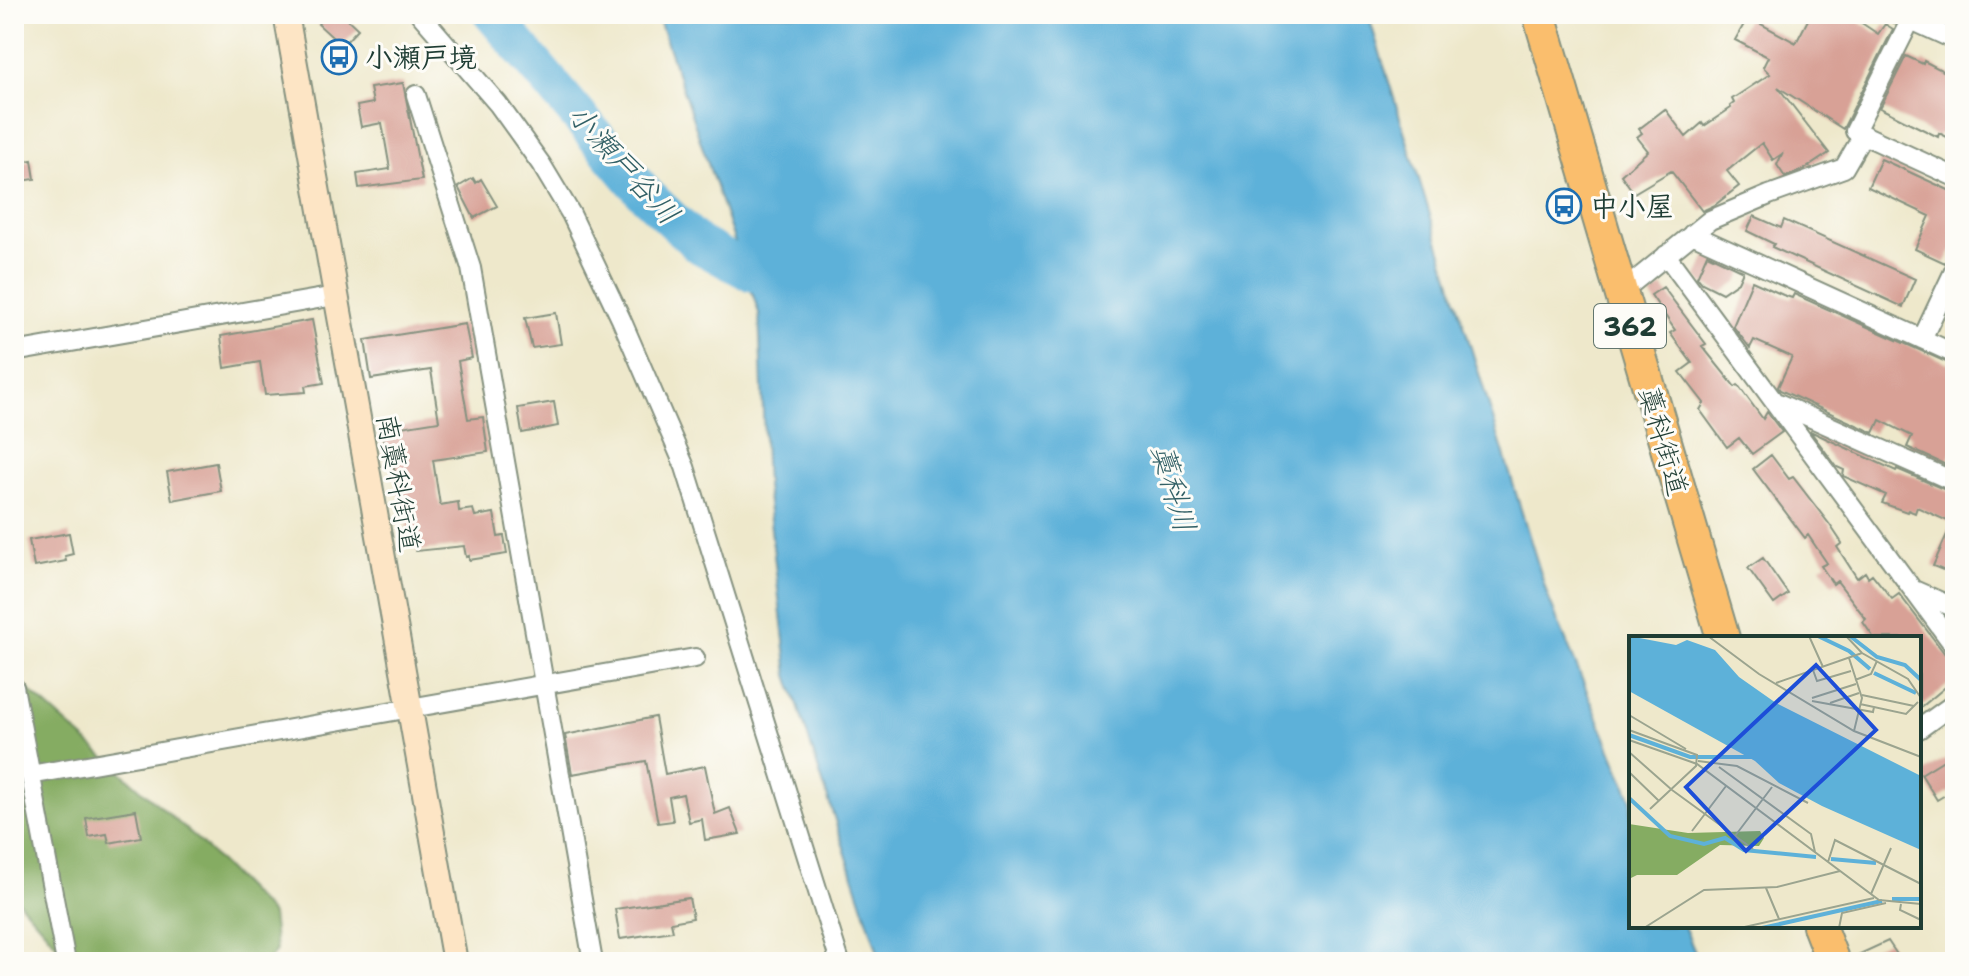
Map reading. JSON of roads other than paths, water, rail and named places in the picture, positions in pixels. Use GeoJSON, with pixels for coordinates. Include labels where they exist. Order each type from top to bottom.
{"type":"FeatureCollection","features":[{"type":"Feature","properties":{"kind":"highway","name":"藁科街道"},"geometry":{"type":"LineString","coordinates":[[1539,14],[1722,636]]}},
{"type":"Feature","properties":{"kind":"highway"},"geometry":{"type":"LineString","coordinates":[[1820,928],[1833,962]]}},
{"type":"Feature","properties":{"kind":"main road","name":"南藁科街道"},"geometry":{"type":"LineString","coordinates":[[286,14],[455,962]]}},
{"type":"Feature","properties":{"kind":"street"},"geometry":{"type":"LineString","coordinates":[[420,14],[498,104],[541,164],[571,214],[621,319],[685,467],[840,962]]}},
{"type":"Feature","properties":{"kind":"street"},"geometry":{"type":"LineString","coordinates":[[1955,40],[1904,17],[1855,131],[1955,177]]}},
{"type":"Feature","properties":{"kind":"street"},"geometry":{"type":"LineString","coordinates":[[416,95],[471,268],[593,962]]}},
{"type":"Feature","properties":{"kind":"street"},"geometry":{"type":"LineString","coordinates":[[1620,293],[1710,220],[1844,168],[1863,135]]}},
{"type":"Feature","properties":{"kind":"street"},"geometry":{"type":"LineString","coordinates":[[1692,234],[1955,354]]}},
{"type":"Feature","properties":{"kind":"street"},"geometry":{"type":"LineString","coordinates":[[1666,255],[1955,647]]}},
{"type":"Feature","properties":{"kind":"street"},"geometry":{"type":"LineString","coordinates":[[1922,339],[1955,269]]}},
{"type":"Feature","properties":{"kind":"street"},"geometry":{"type":"LineString","coordinates":[[14,352],[335,296]]}},
{"type":"Feature","properties":{"kind":"street"},"geometry":{"type":"LineString","coordinates":[[1775,402],[1955,482]]}},
{"type":"Feature","properties":{"kind":"street"},"geometry":{"type":"LineString","coordinates":[[1914,590],[1955,608]]}},
{"type":"Feature","properties":{"kind":"street"},"geometry":{"type":"LineString","coordinates":[[30,775],[695,658]]}},
{"type":"Feature","properties":{"kind":"street"},"geometry":{"type":"LineString","coordinates":[[14,687],[66,962]]}},
{"type":"Feature","properties":{"kind":"street"},"geometry":{"type":"LineString","coordinates":[[1921,728],[1955,703]]}},
{"type":"Feature","properties":{"kind":"water","name":"藁科川"},"geometry":{"type":"Polygon","coordinates":[[[657,14],[1368,14],[1548,597],[1629,793],[1629,928],[1685,928],[1699,962],[881,962],[788,675],[766,486],[759,313],[657,14]]]}},
{"type":"Feature","properties":{"kind":"waterway","name":"小瀬戸谷川"},"geometry":{"type":"LineString","coordinates":[[492,14],[643,192],[698,244],[750,272],[781,279]]}},
{"type":"Feature","properties":{"kind":"place","name":"小瀬戸境"},"geometry":{"type":"Point","coordinates":[339,57]}},
{"type":"Feature","properties":{"kind":"place","name":"中小屋"},"geometry":{"type":"Point","coordinates":[1564,206]}}]}
